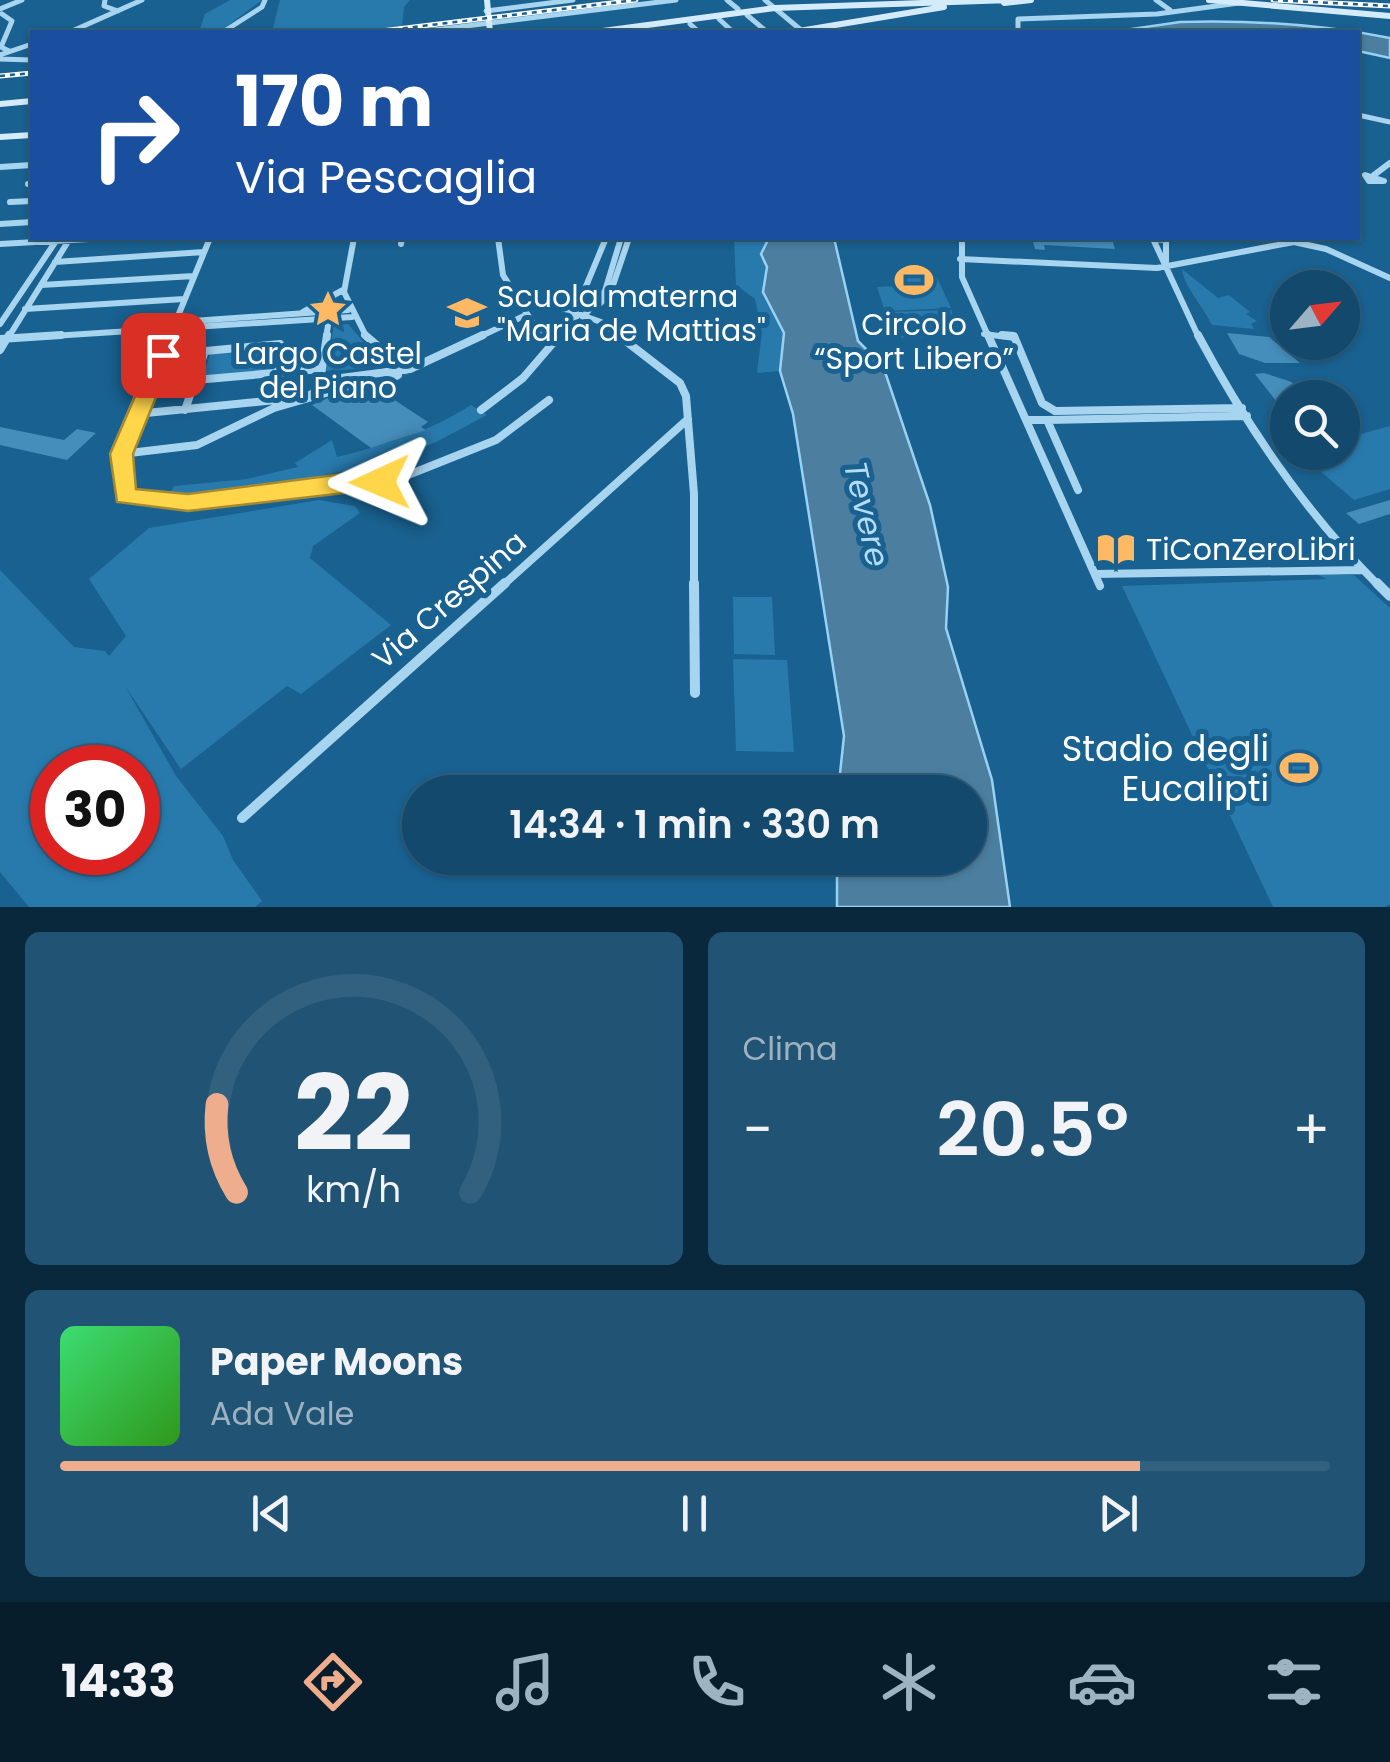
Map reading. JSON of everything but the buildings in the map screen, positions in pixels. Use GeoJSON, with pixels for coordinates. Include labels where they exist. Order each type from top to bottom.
{"type":"FeatureCollection","features":[{"type":"Feature","properties":{"kind":"main road"},"geometry":{"type":"LineString","coordinates":[[487,0],[492,30]]}},
{"type":"Feature","properties":{"kind":"main road"},"geometry":{"type":"LineString","coordinates":[[801,30],[883,14],[1011,0]]}},
{"type":"Feature","properties":{"kind":"main road"},"geometry":{"type":"LineString","coordinates":[[968,5],[1031,0]]}},
{"type":"Feature","properties":{"kind":"main road"},"geometry":{"type":"LineString","coordinates":[[1209,0],[1390,16]]}},
{"type":"Feature","properties":{"kind":"main road"},"geometry":{"type":"LineString","coordinates":[[878,1],[883,14]]}},
{"type":"Feature","properties":{"kind":"main road"},"geometry":{"type":"LineString","coordinates":[[634,30],[776,9],[878,1],[1000,1]]}},
{"type":"Feature","properties":{"kind":"main road"},"geometry":{"type":"LineString","coordinates":[[0,104],[30,101]]}},
{"type":"Feature","properties":{"kind":"main road"},"geometry":{"type":"LineString","coordinates":[[0,137],[30,135]]}},
{"type":"Feature","properties":{"kind":"street"},"geometry":{"type":"LineString","coordinates":[[0,54],[12,21],[1,11],[22,0]]}},
{"type":"Feature","properties":{"kind":"street"},"geometry":{"type":"LineString","coordinates":[[105,0],[104,6],[118,10]]}},
{"type":"Feature","properties":{"kind":"street"},"geometry":{"type":"LineString","coordinates":[[74,30],[142,0]]}},
{"type":"Feature","properties":{"kind":"street"},"geometry":{"type":"LineString","coordinates":[[226,30],[262,7],[265,0]]}},
{"type":"Feature","properties":{"kind":"street"},"geometry":{"type":"LineString","coordinates":[[549,1],[557,0]]}},
{"type":"Feature","properties":{"kind":"street"},"geometry":{"type":"LineString","coordinates":[[486,11],[572,0]]}},
{"type":"Feature","properties":{"kind":"street"},"geometry":{"type":"LineString","coordinates":[[432,30],[676,0]]}},
{"type":"Feature","properties":{"kind":"street"},"geometry":{"type":"LineString","coordinates":[[726,0],[738,9]]}},
{"type":"Feature","properties":{"kind":"street"},"geometry":{"type":"LineString","coordinates":[[765,0],[801,30]]}},
{"type":"Feature","properties":{"kind":"street"},"geometry":{"type":"LineString","coordinates":[[1156,0],[1174,12]]}},
{"type":"Feature","properties":{"kind":"street"},"geometry":{"type":"LineString","coordinates":[[957,1],[968,5]]}},
{"type":"Feature","properties":{"kind":"street"},"geometry":{"type":"LineString","coordinates":[[1018,28],[1018,20],[1174,12],[1239,3]]}},
{"type":"Feature","properties":{"kind":"street"},"geometry":{"type":"LineString","coordinates":[[1024,10],[1028,20]]}},
{"type":"Feature","properties":{"kind":"street"},"geometry":{"type":"LineString","coordinates":[[747,16],[764,30]]}},
{"type":"Feature","properties":{"kind":"street"},"geometry":{"type":"LineString","coordinates":[[718,19],[731,30]]}},
{"type":"Feature","properties":{"kind":"street"},"geometry":{"type":"LineString","coordinates":[[690,24],[698,30]]}},
{"type":"Feature","properties":{"kind":"street"},"geometry":{"type":"LineString","coordinates":[[0,54],[30,45]]}},
{"type":"Feature","properties":{"kind":"street"},"geometry":{"type":"LineString","coordinates":[[0,54],[30,60]]}},
{"type":"Feature","properties":{"kind":"street"},"geometry":{"type":"LineString","coordinates":[[1360,115],[1390,122]]}},
{"type":"Feature","properties":{"kind":"street"},"geometry":{"type":"LineString","coordinates":[[1369,182],[1363,176],[1390,163]]}},
{"type":"Feature","properties":{"kind":"street"},"geometry":{"type":"LineString","coordinates":[[0,166],[30,164]]}},
{"type":"Feature","properties":{"kind":"street"},"geometry":{"type":"LineString","coordinates":[[1374,174],[1387,180]]}},
{"type":"Feature","properties":{"kind":"street"},"geometry":{"type":"LineString","coordinates":[[1360,185],[1387,180]]}},
{"type":"Feature","properties":{"kind":"street"},"geometry":{"type":"LineString","coordinates":[[10,202],[30,201]]}},
{"type":"Feature","properties":{"kind":"street"},"geometry":{"type":"LineString","coordinates":[[0,224],[30,222]]}},
{"type":"Feature","properties":{"kind":"street"},"geometry":{"type":"LineString","coordinates":[[0,244],[64,240]]}},
{"type":"Feature","properties":{"kind":"street"},"geometry":{"type":"LineString","coordinates":[[0,350],[4,337],[56,262],[64,240]]}},
{"type":"Feature","properties":{"kind":"street"},"geometry":{"type":"LineString","coordinates":[[0,324],[64,240]]}},
{"type":"Feature","properties":{"kind":"street"},"geometry":{"type":"LineString","coordinates":[[209,240],[121,454],[123,494],[151,501],[228,500],[343,482],[389,482],[496,440],[548,400]]}},
{"type":"Feature","properties":{"kind":"street"},"geometry":{"type":"LineString","coordinates":[[354,240],[343,290],[350,313],[395,365],[406,370]]}},
{"type":"Feature","properties":{"kind":"street"},"geometry":{"type":"LineString","coordinates":[[498,240],[502,272],[539,332]]}},
{"type":"Feature","properties":{"kind":"street"},"geometry":{"type":"LineString","coordinates":[[481,410],[523,378],[578,316],[605,240]]}},
{"type":"Feature","properties":{"kind":"street"},"geometry":{"type":"LineString","coordinates":[[592,310],[605,291],[620,240]]}},
{"type":"Feature","properties":{"kind":"street"},"geometry":{"type":"LineString","coordinates":[[578,316],[610,294],[628,240]]}},
{"type":"Feature","properties":{"kind":"street"},"geometry":{"type":"LineString","coordinates":[[962,240],[962,278],[984,334],[1027,420],[1100,586]]}},
{"type":"Feature","properties":{"kind":"street"},"geometry":{"type":"LineString","coordinates":[[960,258],[1166,267],[1285,240],[1319,246],[1390,278]]}},
{"type":"Feature","properties":{"kind":"street"},"geometry":{"type":"LineString","coordinates":[[56,262],[204,252]]}},
{"type":"Feature","properties":{"kind":"street"},"geometry":{"type":"LineString","coordinates":[[1166,267],[1203,346],[1310,510],[1390,596]]}},
{"type":"Feature","properties":{"kind":"street"},"geometry":{"type":"LineString","coordinates":[[41,285],[194,276]]}},
{"type":"Feature","properties":{"kind":"street"},"geometry":{"type":"LineString","coordinates":[[295,318],[343,290]]}},
{"type":"Feature","properties":{"kind":"street"},"geometry":{"type":"LineString","coordinates":[[514,290],[601,322],[674,374],[686,396],[694,494],[696,693]]}},
{"type":"Feature","properties":{"kind":"street"},"geometry":{"type":"LineString","coordinates":[[25,310],[184,300]]}},
{"type":"Feature","properties":{"kind":"street"},"geometry":{"type":"LineString","coordinates":[[4,337],[350,313]]}},
{"type":"Feature","properties":{"kind":"street"},"geometry":{"type":"LineString","coordinates":[[295,318],[329,319],[350,313]]}},
{"type":"Feature","properties":{"kind":"street"},"geometry":{"type":"LineString","coordinates":[[173,325],[163,336],[115,450],[121,454],[197,444],[263,412],[331,389],[382,384],[526,315]]}},
{"type":"Feature","properties":{"kind":"street"},"geometry":{"type":"LineString","coordinates":[[146,413],[310,395],[319,389],[329,319]]}},
{"type":"Feature","properties":{"kind":"street"},"geometry":{"type":"LineString","coordinates":[[984,334],[1014,336],[1042,403],[1055,411],[1245,412]]}},
{"type":"Feature","properties":{"kind":"street"},"geometry":{"type":"LineString","coordinates":[[163,355],[283,345],[278,373]]}},
{"type":"Feature","properties":{"kind":"street"},"geometry":{"type":"LineString","coordinates":[[185,410],[205,351]]}},
{"type":"Feature","properties":{"kind":"street"},"geometry":{"type":"LineString","coordinates":[[196,380],[322,369]]}},
{"type":"Feature","properties":{"kind":"street"},"geometry":{"type":"LineString","coordinates":[[1027,420],[1157,413]]}},
{"type":"Feature","properties":{"kind":"street","name":"Via Crespina"},"geometry":{"type":"LineString","coordinates":[[242,818],[688,419]]}},
{"type":"Feature","properties":{"kind":"street"},"geometry":{"type":"LineString","coordinates":[[1047,420],[1078,490]]}},
{"type":"Feature","properties":{"kind":"street"},"geometry":{"type":"LineString","coordinates":[[1095,574],[1362,570]]}},
{"type":"Feature","properties":{"kind":"shaded area"},"geometry":{"type":"Polygon","coordinates":[[[230,0],[262,0],[222,30],[200,30],[205,14],[230,0]]]}},
{"type":"Feature","properties":{"kind":"shaded area"},"geometry":{"type":"Polygon","coordinates":[[[280,0],[410,0],[404,7],[402,27],[272,30],[280,0]]]}},
{"type":"Feature","properties":{"kind":"shaded area"},"geometry":{"type":"Polygon","coordinates":[[[734,240],[769,240],[763,292],[784,333],[780,371],[757,373],[762,332],[755,299],[736,285],[734,240]]]}},
{"type":"Feature","properties":{"kind":"shaded area"},"geometry":{"type":"Polygon","coordinates":[[[900,267],[922,267],[925,273],[935,273],[951,308],[885,311],[877,287],[897,286],[894,274],[902,274],[900,267]]]}},
{"type":"Feature","properties":{"kind":"shaded area"},"geometry":{"type":"Polygon","coordinates":[[[1182,269],[1218,298],[1229,295],[1250,312],[1246,314],[1257,321],[1251,324],[1254,329],[1212,325],[1186,283],[1182,269]]]}},
{"type":"Feature","properties":{"kind":"shaded area"},"geometry":{"type":"Polygon","coordinates":[[[951,310],[962,336],[894,338],[886,312],[951,310]]]}},
{"type":"Feature","properties":{"kind":"shaded area"},"geometry":{"type":"Polygon","coordinates":[[[348,324],[385,367],[326,371],[334,325],[348,324]]]}},
{"type":"Feature","properties":{"kind":"shaded area"},"geometry":{"type":"Polygon","coordinates":[[[279,346],[273,370],[203,376],[211,351],[279,346]]]}},
{"type":"Feature","properties":{"kind":"shaded area"},"geometry":{"type":"Polygon","coordinates":[[[471,405],[487,415],[436,442],[377,465],[245,490],[169,495],[174,486],[247,479],[298,467],[295,463],[332,440],[337,457],[373,447],[424,430],[471,405]]]}},
{"type":"Feature","properties":{"kind":"shaded area"},"geometry":{"type":"Polygon","coordinates":[[[1390,426],[1390,489],[1354,500],[1319,470],[1360,470],[1360,434],[1390,426]]]}},
{"type":"Feature","properties":{"kind":"shaded area"},"geometry":{"type":"Polygon","coordinates":[[[319,500],[355,506],[360,513],[313,546],[310,558],[391,625],[301,694],[287,686],[181,769],[125,686],[158,745],[30,745],[30,875],[160,875],[160,748],[176,776],[223,836],[233,860],[262,901],[255,907],[29,907],[0,872],[0,570],[74,647],[105,651],[109,656],[126,636],[89,579],[149,528],[319,500]]]}},
{"type":"Feature","properties":{"kind":"shaded area","name":"Stadio degli Eucalipti"},"geometry":{"type":"Polygon","coordinates":[[[1314,573],[1354,575],[1390,608],[1390,904],[1384,907],[1273,907],[1122,586],[1327,579],[1314,573]]]}},
{"type":"Feature","properties":{"kind":"shaded area"},"geometry":{"type":"Polygon","coordinates":[[[733,597],[772,597],[775,655],[734,654],[733,597]]]}},
{"type":"Feature","properties":{"kind":"shaded area"},"geometry":{"type":"Polygon","coordinates":[[[733,659],[787,660],[794,752],[736,751],[733,659]]]}},
{"type":"Feature","properties":{"kind":"water"},"geometry":{"type":"Polygon","coordinates":[[[1180,22],[1259,22],[1341,30],[1125,30],[1180,22]]]}},
{"type":"Feature","properties":{"kind":"water"},"geometry":{"type":"Polygon","coordinates":[[[1360,32],[1390,38],[1390,58],[1360,51],[1360,32]]]}},
{"type":"Feature","properties":{"kind":"water","name":"Tevere"},"geometry":{"type":"Polygon","coordinates":[[[768,240],[834,240],[858,341],[883,366],[930,505],[948,587],[946,628],[992,780],[1010,907],[837,907],[837,875],[987,875],[987,775],[840,775],[844,736],[793,414],[780,371],[784,333],[763,292],[767,267],[761,254],[768,240]]]}},
{"type":"Feature","properties":{"kind":"railway"},"geometry":{"type":"LineString","coordinates":[[389,30],[636,0]]}},
{"type":"Feature","properties":{"kind":"railway"},"geometry":{"type":"LineString","coordinates":[[1273,0],[1390,6]]}},
{"type":"Feature","properties":{"kind":"railway"},"geometry":{"type":"LineString","coordinates":[[0,76],[30,73]]}},
{"type":"Feature","properties":{"kind":"place","name":"Circolo “Sport Libero”"},"geometry":{"type":"Point","coordinates":[914,280]}},
{"type":"Feature","properties":{"kind":"place","name":"Largo Castel del Piano"},"geometry":{"type":"Point","coordinates":[328,309]}},
{"type":"Feature","properties":{"kind":"place","name":"Scuola materna \"Maria de Mattias\""},"geometry":{"type":"Point","coordinates":[467,313]}},
{"type":"Feature","properties":{"kind":"place","name":"TiConZeroLibri"},"geometry":{"type":"Point","coordinates":[1116,549]}},
{"type":"Feature","properties":{"kind":"place","name":"Stadio degli Eucalipti"},"geometry":{"type":"Point","coordinates":[1299,768]}},
{"type":"Feature","properties":{"kind":"route"},"geometry":{"type":"LineString","coordinates":[[163,355],[121,454],[125,496],[188,503],[343,482],[380,482]]}}]}
